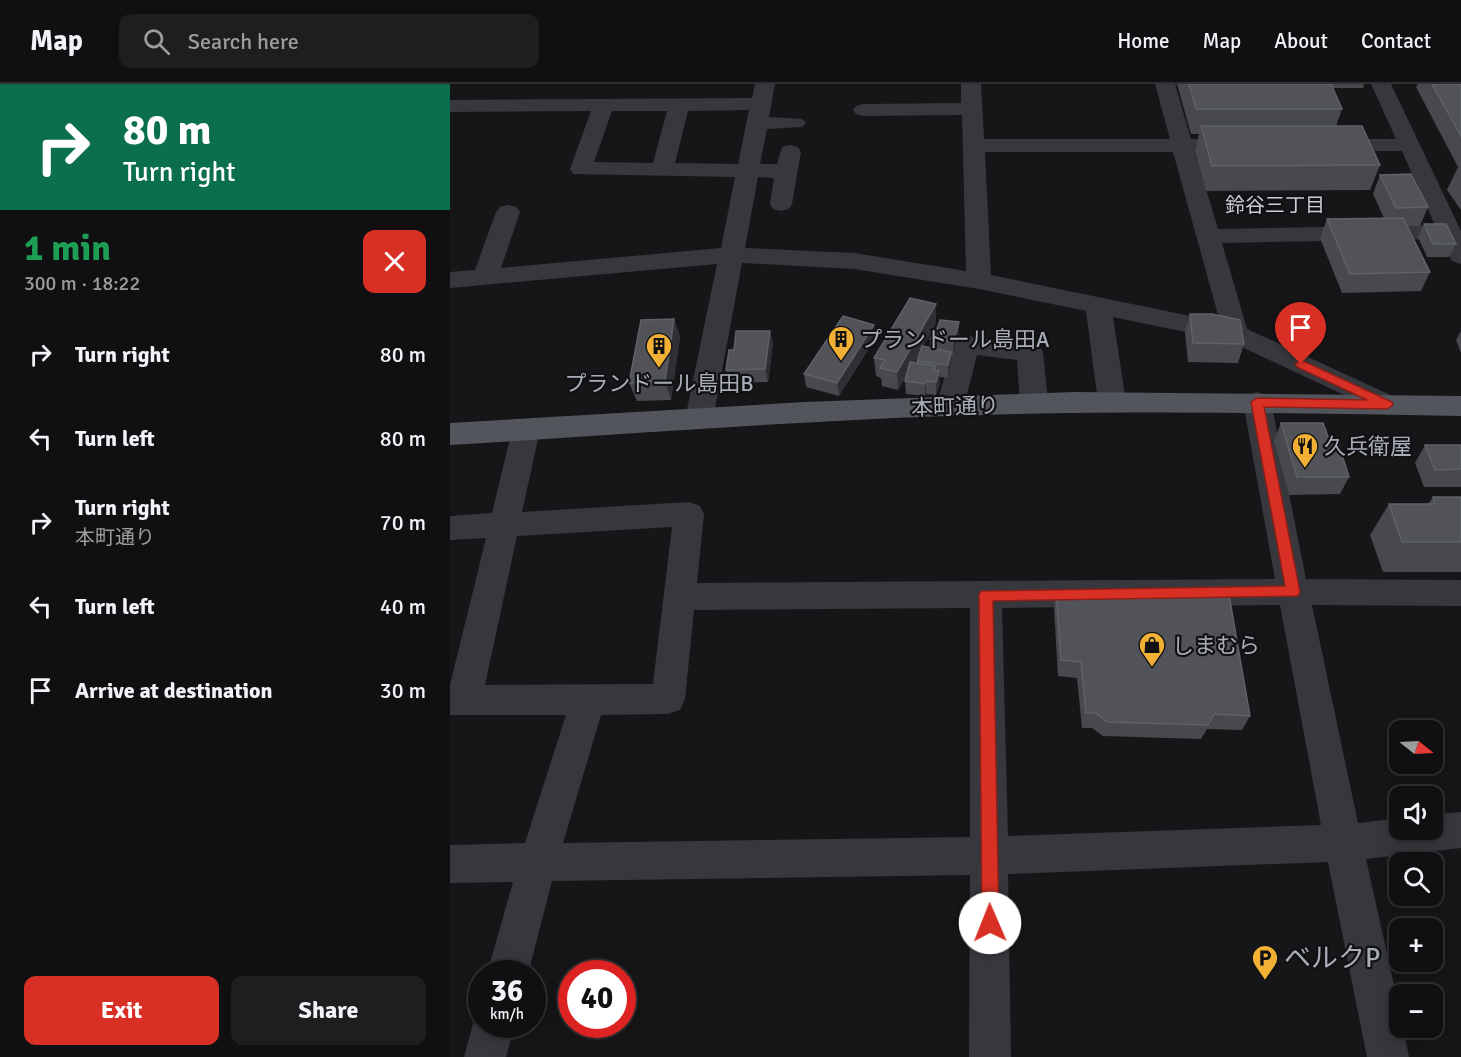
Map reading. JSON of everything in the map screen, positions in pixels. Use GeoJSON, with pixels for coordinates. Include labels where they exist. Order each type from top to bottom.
{"type":"FeatureCollection","features":[{"type":"Feature","properties":{"kind":"main road","name":"本町通り"},"geometry":{"type":"LineString","coordinates":[[450,434],[1034,403],[1257,402],[1461,406]]}},
{"type":"Feature","properties":{"kind":"street"},"geometry":{"type":"LineString","coordinates":[[450,100],[459,84]]}},
{"type":"Feature","properties":{"kind":"street"},"geometry":{"type":"LineString","coordinates":[[568,106],[578,84]]}},
{"type":"Feature","properties":{"kind":"street"},"geometry":{"type":"LineString","coordinates":[[1165,84],[1236,334]]}},
{"type":"Feature","properties":{"kind":"street"},"geometry":{"type":"LineString","coordinates":[[1381,84],[1461,256]]}},
{"type":"Feature","properties":{"kind":"street"},"geometry":{"type":"LineString","coordinates":[[868,102],[972,96],[979,281]]}},
{"type":"Feature","properties":{"kind":"street"},"geometry":{"type":"LineString","coordinates":[[450,106],[761,104],[795,123]]}},
{"type":"Feature","properties":{"kind":"street"},"geometry":{"type":"LineString","coordinates":[[699,419],[761,104]]}},
{"type":"Feature","properties":{"kind":"street"},"geometry":{"type":"LineString","coordinates":[[603,106],[581,169],[748,171],[788,161],[781,204]]}},
{"type":"Feature","properties":{"kind":"street"},"geometry":{"type":"LineString","coordinates":[[662,170],[679,106]]}},
{"type":"Feature","properties":{"kind":"street"},"geometry":{"type":"LineString","coordinates":[[974,146],[1266,145]]}},
{"type":"Feature","properties":{"kind":"street"},"geometry":{"type":"LineString","coordinates":[[1314,145],[1410,145]]}},
{"type":"Feature","properties":{"kind":"street"},"geometry":{"type":"LineString","coordinates":[[485,277],[508,212]]}},
{"type":"Feature","properties":{"kind":"street"},"geometry":{"type":"LineString","coordinates":[[1208,236],[1450,232]]}},
{"type":"Feature","properties":{"kind":"street"},"geometry":{"type":"LineString","coordinates":[[450,280],[731,255],[854,261],[979,281],[1236,334],[1387,405]]}},
{"type":"Feature","properties":{"kind":"street"},"geometry":{"type":"LineString","coordinates":[[1098,305],[1112,402]]}},
{"type":"Feature","properties":{"kind":"street"},"geometry":{"type":"LineString","coordinates":[[950,406],[967,345],[1030,352],[1034,403]]}},
{"type":"Feature","properties":{"kind":"street"},"geometry":{"type":"LineString","coordinates":[[1257,402],[1343,843],[1388,1057]]}},
{"type":"Feature","properties":{"kind":"street"},"geometry":{"type":"LineString","coordinates":[[450,528],[504,524],[689,514],[668,699],[457,700],[504,524],[526,430]]}},
{"type":"Feature","properties":{"kind":"street"},"geometry":{"type":"LineString","coordinates":[[680,597],[1461,592]]}},
{"type":"Feature","properties":{"kind":"street"},"geometry":{"type":"LineString","coordinates":[[986,595],[990,1057]]}},
{"type":"Feature","properties":{"kind":"street"},"geometry":{"type":"LineString","coordinates":[[511,960],[537,862],[588,700]]}},
{"type":"Feature","properties":{"kind":"street"},"geometry":{"type":"LineString","coordinates":[[450,864],[989,856],[1343,843],[1461,830]]}},
{"type":"Feature","properties":{"kind":"street"},"geometry":{"type":"LineString","coordinates":[[485,1057],[490,1038]]}},
{"type":"Feature","properties":{"kind":"building"},"geometry":{"type":"Polygon","coordinates":[[[1189,84],[1331,84],[1342,109],[1196,109],[1189,84]]]}},
{"type":"Feature","properties":{"kind":"building"},"geometry":{"type":"Polygon","coordinates":[[[1432,84],[1461,84],[1461,136],[1432,84]]]}},
{"type":"Feature","properties":{"kind":"building"},"geometry":{"type":"Polygon","coordinates":[[[1201,126],[1362,126],[1380,165],[1212,166],[1201,126]]]}},
{"type":"Feature","properties":{"kind":"building"},"geometry":{"type":"Polygon","coordinates":[[[1411,174],[1428,207],[1396,208],[1380,175],[1411,174]]]}},
{"type":"Feature","properties":{"kind":"building"},"geometry":{"type":"Polygon","coordinates":[[[1403,218],[1430,272],[1350,274],[1327,219],[1403,218]]]}},
{"type":"Feature","properties":{"kind":"building"},"geometry":{"type":"Polygon","coordinates":[[[1424,224],[1446,224],[1456,244],[1433,244],[1424,224]]]}},
{"type":"Feature","properties":{"kind":"building"},"geometry":{"type":"Polygon","coordinates":[[[910,298],[936,304],[897,372],[880,368],[885,360],[874,358],[910,298]]]}},
{"type":"Feature","properties":{"kind":"building"},"geometry":{"type":"Polygon","coordinates":[[[1190,314],[1212,314],[1240,320],[1244,344],[1193,343],[1190,314]]]}},
{"type":"Feature","properties":{"kind":"building","name":"プランドール島田A"},"geometry":{"type":"Polygon","coordinates":[[[843,316],[874,325],[837,383],[804,374],[843,316]]]}},
{"type":"Feature","properties":{"kind":"building"},"geometry":{"type":"Polygon","coordinates":[[[674,319],[665,381],[629,383],[641,320],[674,319]]]}},
{"type":"Feature","properties":{"kind":"building"},"geometry":{"type":"Polygon","coordinates":[[[940,320],[959,322],[953,342],[930,339],[933,329],[937,329],[940,320]]]}},
{"type":"Feature","properties":{"kind":"building"},"geometry":{"type":"Polygon","coordinates":[[[736,331],[770,331],[765,369],[726,370],[729,350],[734,350],[736,331]]]}},
{"type":"Feature","properties":{"kind":"building"},"geometry":{"type":"Polygon","coordinates":[[[922,346],[951,352],[948,365],[917,361],[922,346]]]}},
{"type":"Feature","properties":{"kind":"building"},"geometry":{"type":"Polygon","coordinates":[[[910,362],[936,366],[934,370],[939,371],[936,382],[926,381],[925,384],[905,381],[910,362]]]}},
{"type":"Feature","properties":{"kind":"building"},"geometry":{"type":"Polygon","coordinates":[[[1281,423],[1323,423],[1330,442],[1338,442],[1349,477],[1297,477],[1281,423]]]}},
{"type":"Feature","properties":{"kind":"building"},"geometry":{"type":"Polygon","coordinates":[[[1425,445],[1461,445],[1461,469],[1435,470],[1425,445]]]}},
{"type":"Feature","properties":{"kind":"building"},"geometry":{"type":"Polygon","coordinates":[[[1433,497],[1461,497],[1461,542],[1402,542],[1389,504],[1435,504],[1433,497]]]}},
{"type":"Feature","properties":{"kind":"building"},"geometry":{"type":"Polygon","coordinates":[[[1056,590],[1229,595],[1250,716],[1214,714],[1208,725],[1107,722],[1096,713],[1086,713],[1081,662],[1061,660],[1056,590]]]}},
{"type":"Feature","properties":{"kind":"place","name":"プランドール島田A"},"geometry":{"type":"Point","coordinates":[841,362]}},
{"type":"Feature","properties":{"kind":"place","name":"プランドール島田B"},"geometry":{"type":"Point","coordinates":[659,369]}},
{"type":"Feature","properties":{"kind":"place","name":"久兵衛屋"},"geometry":{"type":"Point","coordinates":[1305,469]}},
{"type":"Feature","properties":{"kind":"place","name":"しまむら"},"geometry":{"type":"Point","coordinates":[1152,668]}},
{"type":"Feature","properties":{"kind":"place","name":"ベルクP"},"geometry":{"type":"Point","coordinates":[1265,981]}},
{"type":"Feature","properties":{"kind":"district","name":"鈴谷三丁目"},"geometry":{"type":"Point","coordinates":[1275,205]}},
{"type":"Feature","properties":{"kind":"route"},"geometry":{"type":"LineString","coordinates":[[990,923],[986,595],[1293,592],[1257,402],[1387,405],[1301,364]]}}]}
